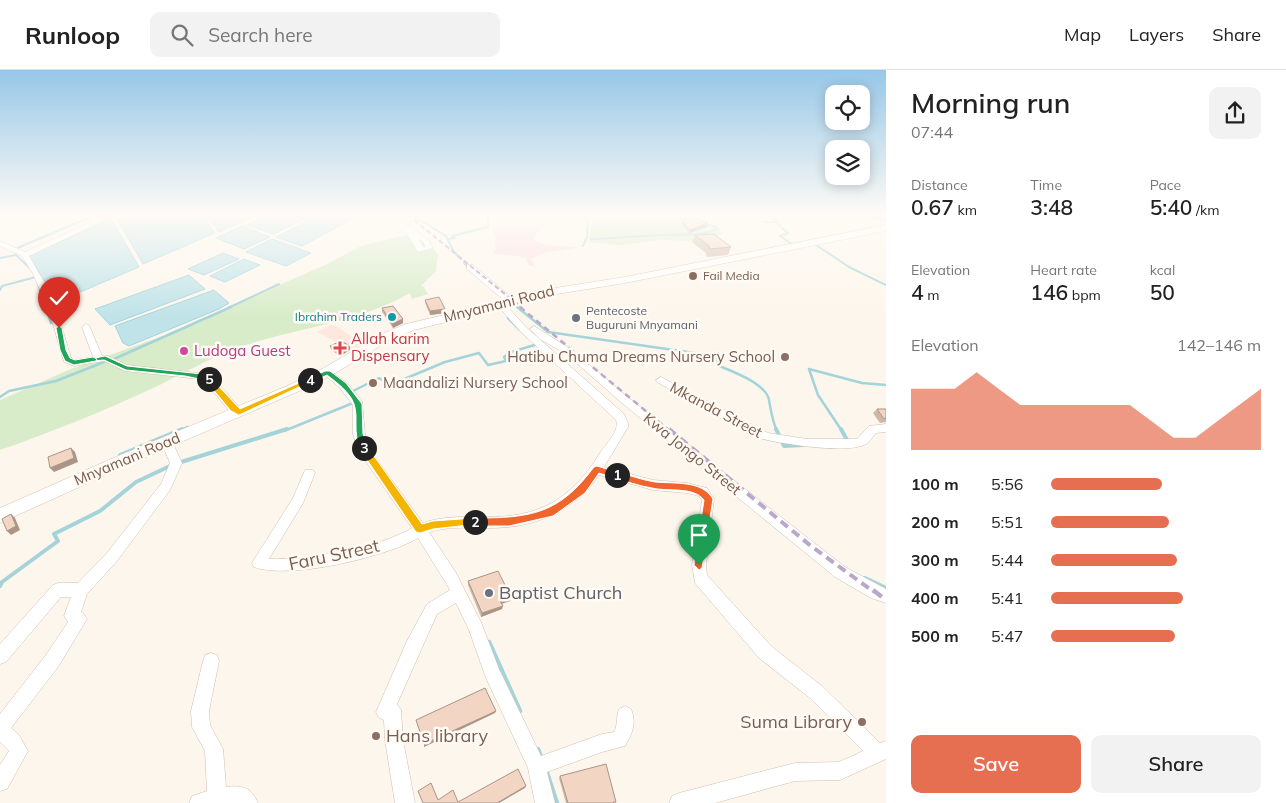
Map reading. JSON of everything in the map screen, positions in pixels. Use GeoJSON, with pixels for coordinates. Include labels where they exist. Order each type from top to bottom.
{"type":"FeatureCollection","features":[{"type":"Feature","properties":{"kind":"street"},"geometry":{"type":"LineString","coordinates":[[13,249],[25,255],[43,283],[59,328],[63,350],[68,360],[74,363],[105,358],[126,368],[202,376],[209,379],[234,409],[239,412]]}},
{"type":"Feature","properties":{"kind":"street"},"geometry":{"type":"LineString","coordinates":[[25,255],[38,249]]}},
{"type":"Feature","properties":{"kind":"street","name":"Mnyamani Road"},"geometry":{"type":"LineString","coordinates":[[0,516],[328,372],[366,348],[406,329],[547,291],[625,280],[780,249]]}},
{"type":"Feature","properties":{"kind":"street"},"geometry":{"type":"LineString","coordinates":[[470,267],[505,303]]}},
{"type":"Feature","properties":{"kind":"street","name":"Kwa Jongo Street"},"geometry":{"type":"LineString","coordinates":[[420,529],[433,525],[466,522],[509,522],[549,513],[582,490],[597,470],[614,439],[622,430],[623,425],[620,415],[522,329],[505,303]]}},
{"type":"Feature","properties":{"kind":"street","name":"Kwa Jongo Street"},"geometry":{"type":"LineString","coordinates":[[505,303],[544,337],[569,352],[626,401],[840,572],[876,593],[886,596]]}},
{"type":"Feature","properties":{"kind":"street"},"geometry":{"type":"LineString","coordinates":[[86,327],[98,358]]}},
{"type":"Feature","properties":{"kind":"street"},"geometry":{"type":"LineString","coordinates":[[328,372],[343,385],[358,404],[359,434],[364,450],[420,529],[459,593],[476,627],[492,672],[537,767],[545,803]]}},
{"type":"Feature","properties":{"kind":"street","name":"Mkanda Street"},"geometry":{"type":"LineString","coordinates":[[661,380],[756,433],[777,439],[807,443],[857,443],[863,441],[873,430],[886,428]]}},
{"type":"Feature","properties":{"kind":"street"},"geometry":{"type":"LineString","coordinates":[[0,782],[19,751],[13,741],[0,729],[52,661],[79,619],[72,616],[81,590],[112,557],[166,487],[176,463],[167,442]]}},
{"type":"Feature","properties":{"kind":"street"},"geometry":{"type":"LineString","coordinates":[[597,470],[653,485],[687,488],[703,492],[708,499],[699,565],[700,578],[765,652],[816,692],[882,751],[840,771],[795,772],[679,803]]}},
{"type":"Feature","properties":{"kind":"street","name":"Faru Street"},"geometry":{"type":"LineString","coordinates":[[309,473],[299,499],[259,563],[264,566],[304,564],[358,552],[406,538],[420,529]]}},
{"type":"Feature","properties":{"kind":"street"},"geometry":{"type":"LineString","coordinates":[[0,656],[58,590],[81,590]]}},
{"type":"Feature","properties":{"kind":"street"},"geometry":{"type":"LineString","coordinates":[[405,803],[394,740],[392,710],[385,712],[388,701],[432,610],[459,593]]}},
{"type":"Feature","properties":{"kind":"street"},"geometry":{"type":"LineString","coordinates":[[211,661],[200,711],[201,727],[214,749],[208,800],[241,795],[248,803]]}},
{"type":"Feature","properties":{"kind":"street"},"geometry":{"type":"LineString","coordinates":[[537,767],[602,743],[619,740],[625,730],[625,715]]}},
{"type":"Feature","properties":{"kind":"shaded area"},"geometry":{"type":"Polygon","coordinates":[[[495,249],[567,249],[543,253],[531,259],[535,266],[528,265],[525,257],[493,254],[495,249]]]}},
{"type":"Feature","properties":{"kind":"shaded area"},"geometry":{"type":"Polygon","coordinates":[[[331,325],[336,326],[363,344],[352,350],[317,332],[331,325]]]}},
{"type":"Feature","properties":{"kind":"green space"},"geometry":{"type":"Polygon","coordinates":[[[355,249],[434,249],[438,254],[436,271],[420,287],[423,286],[428,294],[412,299],[410,293],[390,303],[348,318],[240,347],[217,356],[114,406],[0,450],[0,400],[71,369],[199,323],[245,300],[325,265],[355,249]]]}},
{"type":"Feature","properties":{"kind":"water"},"geometry":{"type":"Polygon","coordinates":[[[43,249],[129,249],[139,267],[59,301],[28,256],[43,249]]]}},
{"type":"Feature","properties":{"kind":"water"},"geometry":{"type":"Polygon","coordinates":[[[135,249],[177,249],[143,264],[135,249]]]}},
{"type":"Feature","properties":{"kind":"water"},"geometry":{"type":"Polygon","coordinates":[[[252,249],[300,249],[311,253],[286,266],[246,252],[252,249]]]}},
{"type":"Feature","properties":{"kind":"water"},"geometry":{"type":"Polygon","coordinates":[[[223,253],[239,259],[204,275],[188,269],[223,253]]]}},
{"type":"Feature","properties":{"kind":"water"},"geometry":{"type":"Polygon","coordinates":[[[244,259],[260,265],[225,282],[210,276],[244,259]]]}},
{"type":"Feature","properties":{"kind":"water"},"geometry":{"type":"Polygon","coordinates":[[[189,275],[205,289],[110,325],[95,309],[189,275]]]}},
{"type":"Feature","properties":{"kind":"water"},"geometry":{"type":"Polygon","coordinates":[[[214,290],[229,303],[219,309],[129,346],[123,343],[115,326],[214,290]]]}},
{"type":"Feature","properties":{"kind":"building"},"geometry":{"type":"Polygon","coordinates":[[[439,297],[445,309],[430,311],[425,300],[439,297]]]}},
{"type":"Feature","properties":{"kind":"building"},"geometry":{"type":"Polygon","coordinates":[[[393,306],[403,319],[392,324],[382,308],[393,306]]]}},
{"type":"Feature","properties":{"kind":"building"},"geometry":{"type":"Polygon","coordinates":[[[341,341],[350,346],[339,352],[330,346],[341,341]]]}},
{"type":"Feature","properties":{"kind":"building"},"geometry":{"type":"Polygon","coordinates":[[[877,409],[886,409],[886,418],[884,419],[877,409]]]}},
{"type":"Feature","properties":{"kind":"building"},"geometry":{"type":"Polygon","coordinates":[[[71,448],[74,458],[50,468],[48,457],[71,448]]]}},
{"type":"Feature","properties":{"kind":"building"},"geometry":{"type":"Polygon","coordinates":[[[11,514],[16,526],[7,531],[2,519],[11,514]]]}},
{"type":"Feature","properties":{"kind":"building","name":"Baptist Church"},"geometry":{"type":"Polygon","coordinates":[[[498,571],[511,597],[500,601],[503,606],[482,613],[468,581],[498,571]]]}},
{"type":"Feature","properties":{"kind":"building"},"geometry":{"type":"Polygon","coordinates":[[[485,688],[496,711],[424,744],[416,720],[485,688]]]}},
{"type":"Feature","properties":{"kind":"building"},"geometry":{"type":"Polygon","coordinates":[[[606,764],[616,802],[568,803],[560,776],[606,764]]]}},
{"type":"Feature","properties":{"kind":"building"},"geometry":{"type":"Polygon","coordinates":[[[518,769],[526,786],[497,803],[423,803],[418,791],[431,783],[438,800],[453,790],[458,802],[518,769]]]}},
{"type":"Feature","properties":{"kind":"waterway"},"geometry":{"type":"LineString","coordinates":[[15,249],[16,255]]}},
{"type":"Feature","properties":{"kind":"waterway"},"geometry":{"type":"LineString","coordinates":[[453,249],[461,259]]}},
{"type":"Feature","properties":{"kind":"waterway"},"geometry":{"type":"LineString","coordinates":[[822,249],[849,267],[886,285]]}},
{"type":"Feature","properties":{"kind":"waterway"},"geometry":{"type":"LineString","coordinates":[[0,258],[16,255]]}},
{"type":"Feature","properties":{"kind":"waterway"},"geometry":{"type":"LineString","coordinates":[[16,255],[32,270]]}},
{"type":"Feature","properties":{"kind":"waterway"},"geometry":{"type":"LineString","coordinates":[[464,263],[469,268]]}},
{"type":"Feature","properties":{"kind":"waterway"},"geometry":{"type":"LineString","coordinates":[[0,290],[2,286],[36,277]]}},
{"type":"Feature","properties":{"kind":"waterway"},"geometry":{"type":"LineString","coordinates":[[37,282],[46,308]]}},
{"type":"Feature","properties":{"kind":"waterway"},"geometry":{"type":"LineString","coordinates":[[228,308],[279,284]]}},
{"type":"Feature","properties":{"kind":"waterway"},"geometry":{"type":"LineString","coordinates":[[518,308],[514,305],[524,300]]}},
{"type":"Feature","properties":{"kind":"waterway"},"geometry":{"type":"LineString","coordinates":[[46,307],[51,323]]}},
{"type":"Feature","properties":{"kind":"waterway"},"geometry":{"type":"LineString","coordinates":[[114,359],[231,307]]}},
{"type":"Feature","properties":{"kind":"waterway"},"geometry":{"type":"LineString","coordinates":[[517,307],[548,332],[695,353],[718,360],[717,365],[747,378],[762,388],[769,400],[777,431]]}},
{"type":"Feature","properties":{"kind":"waterway"},"geometry":{"type":"LineString","coordinates":[[508,318],[521,331]]}},
{"type":"Feature","properties":{"kind":"waterway"},"geometry":{"type":"LineString","coordinates":[[354,394],[353,391],[379,378],[390,385],[445,362],[479,353],[488,365],[506,361],[504,357],[511,352],[538,344]]}},
{"type":"Feature","properties":{"kind":"waterway"},"geometry":{"type":"LineString","coordinates":[[0,397],[9,391],[56,381],[104,362]]}},
{"type":"Feature","properties":{"kind":"waterway"},"geometry":{"type":"LineString","coordinates":[[842,431],[818,395],[809,369],[862,383],[886,385]]}},
{"type":"Feature","properties":{"kind":"waterway"},"geometry":{"type":"LineString","coordinates":[[284,431],[353,403]]}},
{"type":"Feature","properties":{"kind":"waterway"},"geometry":{"type":"LineString","coordinates":[[179,431],[188,427]]}},
{"type":"Feature","properties":{"kind":"waterway"},"geometry":{"type":"LineString","coordinates":[[120,455],[182,429]]}},
{"type":"Feature","properties":{"kind":"waterway"},"geometry":{"type":"LineString","coordinates":[[178,463],[287,429]]}},
{"type":"Feature","properties":{"kind":"waterway"},"geometry":{"type":"LineString","coordinates":[[776,429],[784,446],[803,445]]}},
{"type":"Feature","properties":{"kind":"waterway"},"geometry":{"type":"LineString","coordinates":[[841,429],[847,440]]}},
{"type":"Feature","properties":{"kind":"waterway"},"geometry":{"type":"LineString","coordinates":[[0,586],[2,582],[58,541],[54,534],[100,511],[136,482],[170,466]]}},
{"type":"Feature","properties":{"kind":"waterway"},"geometry":{"type":"LineString","coordinates":[[865,578],[886,588]]}},
{"type":"Feature","properties":{"kind":"waterway"},"geometry":{"type":"LineString","coordinates":[[489,642],[520,711]]}},
{"type":"Feature","properties":{"kind":"waterway"},"geometry":{"type":"LineString","coordinates":[[538,749],[541,757]]}},
{"type":"Feature","properties":{"kind":"waterway"},"geometry":{"type":"LineString","coordinates":[[547,773],[557,803]]}},
{"type":"Feature","properties":{"kind":"railway"},"geometry":{"type":"LineString","coordinates":[[450,249],[522,308]]}},
{"type":"Feature","properties":{"kind":"railway"},"geometry":{"type":"LineString","coordinates":[[520,307],[670,431]]}},
{"type":"Feature","properties":{"kind":"railway"},"geometry":{"type":"LineString","coordinates":[[669,429],[811,546],[874,592]]}},
{"type":"Feature","properties":{"kind":"railway"},"geometry":{"type":"LineString","coordinates":[[873,590],[886,600]]}},
{"type":"Feature","properties":{"kind":"place","name":"Fail Media"},"geometry":{"type":"Point","coordinates":[693,276]}},
{"type":"Feature","properties":{"kind":"place","name":"Ibrahim Traders"},"geometry":{"type":"Point","coordinates":[392,317]}},
{"type":"Feature","properties":{"kind":"place","name":"Pentecoste Buguruni Mnyamani"},"geometry":{"type":"Point","coordinates":[576,318]}},
{"type":"Feature","properties":{"kind":"place","name":"Allah karim Dispensary"},"geometry":{"type":"Point","coordinates":[340,348]}},
{"type":"Feature","properties":{"kind":"place","name":"Ludoga Guest"},"geometry":{"type":"Point","coordinates":[184,351]}},
{"type":"Feature","properties":{"kind":"place","name":"Hatibu Chuma Dreams Nursery School"},"geometry":{"type":"Point","coordinates":[785,357]}},
{"type":"Feature","properties":{"kind":"place","name":"Maandalizi Nursery School"},"geometry":{"type":"Point","coordinates":[373,383]}},
{"type":"Feature","properties":{"kind":"place","name":"Baptist Church"},"geometry":{"type":"Point","coordinates":[489,593]}},
{"type":"Feature","properties":{"kind":"place","name":"Suma Library"},"geometry":{"type":"Point","coordinates":[862,722]}},
{"type":"Feature","properties":{"kind":"place","name":"Hans library"},"geometry":{"type":"Point","coordinates":[376,736]}},
{"type":"Feature","properties":{"kind":"route"},"geometry":{"type":"LineString","coordinates":[[59,328],[63,350],[70,362],[105,358],[114,364],[126,368],[202,376],[209,379],[234,409],[239,412],[328,372],[354,397],[358,404],[359,434],[364,450],[420,529],[433,525],[466,522],[509,522],[549,513],[582,490],[597,470],[653,485],[687,488],[703,492],[708,499],[699,565]]}}]}
